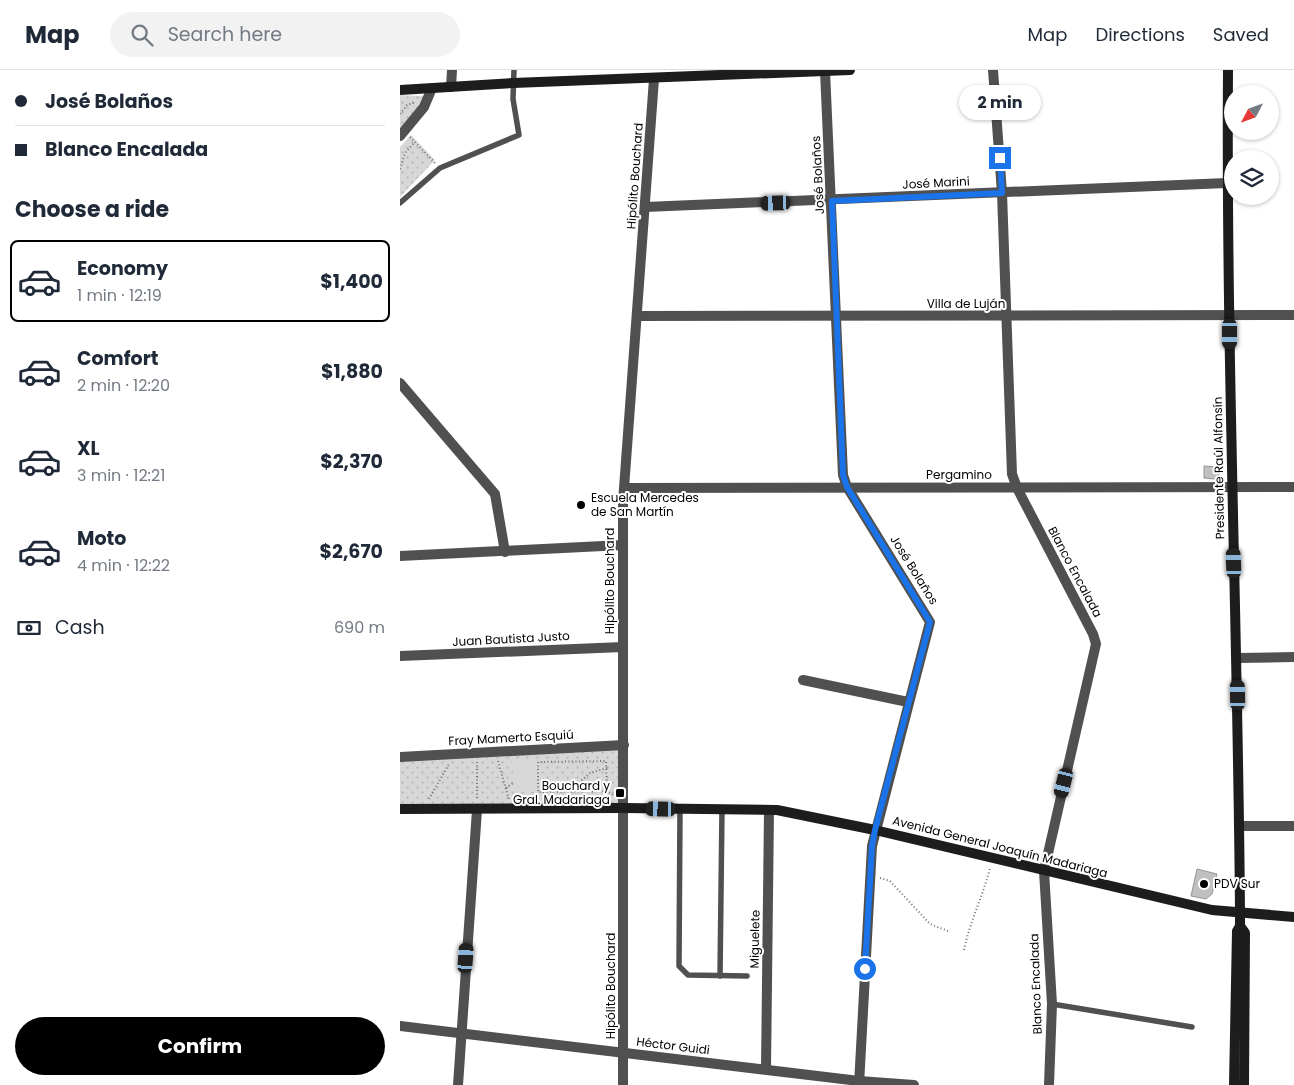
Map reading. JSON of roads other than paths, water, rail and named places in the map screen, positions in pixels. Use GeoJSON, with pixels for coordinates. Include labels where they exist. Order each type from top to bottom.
{"type":"FeatureCollection","features":[{"type":"Feature","properties":{"kind":"main road"},"geometry":{"type":"LineString","coordinates":[[400,90],[658,76],[850,70]]}},
{"type":"Feature","properties":{"kind":"main road","name":"Presidente Raúl Alfonsín"},"geometry":{"type":"LineString","coordinates":[[1227,150],[1228,70]]}},
{"type":"Feature","properties":{"kind":"main road","name":"Presidente Raúl Alfonsín"},"geometry":{"type":"LineString","coordinates":[[1228,205],[1231,487],[1238,658],[1240,826],[1240,926],[1237,931],[1234,1085]]}},
{"type":"Feature","properties":{"kind":"main road","name":"Avenida General Joaquín Madariaga"},"geometry":{"type":"LineString","coordinates":[[400,809],[512,810],[623,805],[680,809],[770,810],[875,830],[1212,910],[1294,918]]}},
{"type":"Feature","properties":{"kind":"main road","name":"Presidente Raúl Alfonsín"},"geometry":{"type":"LineString","coordinates":[[1240,926],[1245,933],[1244,1085]]}},
{"type":"Feature","properties":{"kind":"street"},"geometry":{"type":"LineString","coordinates":[[451,87],[452,70]]}},
{"type":"Feature","properties":{"kind":"street","name":"Blanco Encalada"},"geometry":{"type":"LineString","coordinates":[[993,70],[1002,193],[1008,317],[1012,474],[1017,488],[1094,634],[1096,644],[1044,871],[1052,1004],[1049,1085]]}},
{"type":"Feature","properties":{"kind":"street","name":"José Bolaños"},"geometry":{"type":"LineString","coordinates":[[825,71],[843,475],[847,487],[930,622],[875,830],[870,876],[859,1083]]}},
{"type":"Feature","properties":{"kind":"street","name":"Hipólito Bouchard"},"geometry":{"type":"LineString","coordinates":[[623,1085],[624,745],[622,545],[645,207],[658,76]]}},
{"type":"Feature","properties":{"kind":"street"},"geometry":{"type":"LineString","coordinates":[[402,134],[424,107],[432,88]]}},
{"type":"Feature","properties":{"kind":"street","name":"José Marini"},"geometry":{"type":"LineString","coordinates":[[645,207],[832,201],[1224,183]]}},
{"type":"Feature","properties":{"kind":"street","name":"Villa de Luján"},"geometry":{"type":"LineString","coordinates":[[638,316],[1008,317],[1294,315]]}},
{"type":"Feature","properties":{"kind":"street"},"geometry":{"type":"LineString","coordinates":[[400,383],[495,494],[505,552]]}},
{"type":"Feature","properties":{"kind":"street","name":"Pergamino"},"geometry":{"type":"LineString","coordinates":[[625,488],[1294,487]]}},
{"type":"Feature","properties":{"kind":"street"},"geometry":{"type":"LineString","coordinates":[[400,556],[622,545]]}},
{"type":"Feature","properties":{"kind":"street","name":"Juan Bautista Justo"},"geometry":{"type":"LineString","coordinates":[[400,656],[623,647]]}},
{"type":"Feature","properties":{"kind":"street"},"geometry":{"type":"LineString","coordinates":[[1238,658],[1294,657]]}},
{"type":"Feature","properties":{"kind":"street"},"geometry":{"type":"LineString","coordinates":[[803,680],[908,702]]}},
{"type":"Feature","properties":{"kind":"street","name":"Fray Mamerto Esquiú"},"geometry":{"type":"LineString","coordinates":[[400,757],[624,745]]}},
{"type":"Feature","properties":{"kind":"street"},"geometry":{"type":"LineString","coordinates":[[458,1085],[477,810]]}},
{"type":"Feature","properties":{"kind":"street","name":"Miguelete"},"geometry":{"type":"LineString","coordinates":[[766,1070],[770,810]]}},
{"type":"Feature","properties":{"kind":"street"},"geometry":{"type":"LineString","coordinates":[[1240,826],[1294,826]]}},
{"type":"Feature","properties":{"kind":"street","name":"Héctor Guidi"},"geometry":{"type":"LineString","coordinates":[[400,1026],[859,1083],[914,1085]]}},
{"type":"Feature","properties":{"kind":"lane"},"geometry":{"type":"LineString","coordinates":[[400,203],[440,168],[519,135],[513,99],[514,70]]}},
{"type":"Feature","properties":{"kind":"lane"},"geometry":{"type":"LineString","coordinates":[[680,809],[679,966],[688,975],[747,976]]}},
{"type":"Feature","properties":{"kind":"lane"},"geometry":{"type":"LineString","coordinates":[[720,976],[722,809]]}},
{"type":"Feature","properties":{"kind":"lane"},"geometry":{"type":"LineString","coordinates":[[1052,1004],[1192,1027]]}},
{"type":"Feature","properties":{"kind":"place","name":"Escuela Mercedes de San Martín"},"geometry":{"type":"Point","coordinates":[581,505]}},
{"type":"Feature","properties":{"kind":"place","name":"Bouchard y Gral. Madariaga"},"geometry":{"type":"Point","coordinates":[620,793]}},
{"type":"Feature","properties":{"kind":"place","name":"PDV Sur"},"geometry":{"type":"Point","coordinates":[1204,884]}}]}
